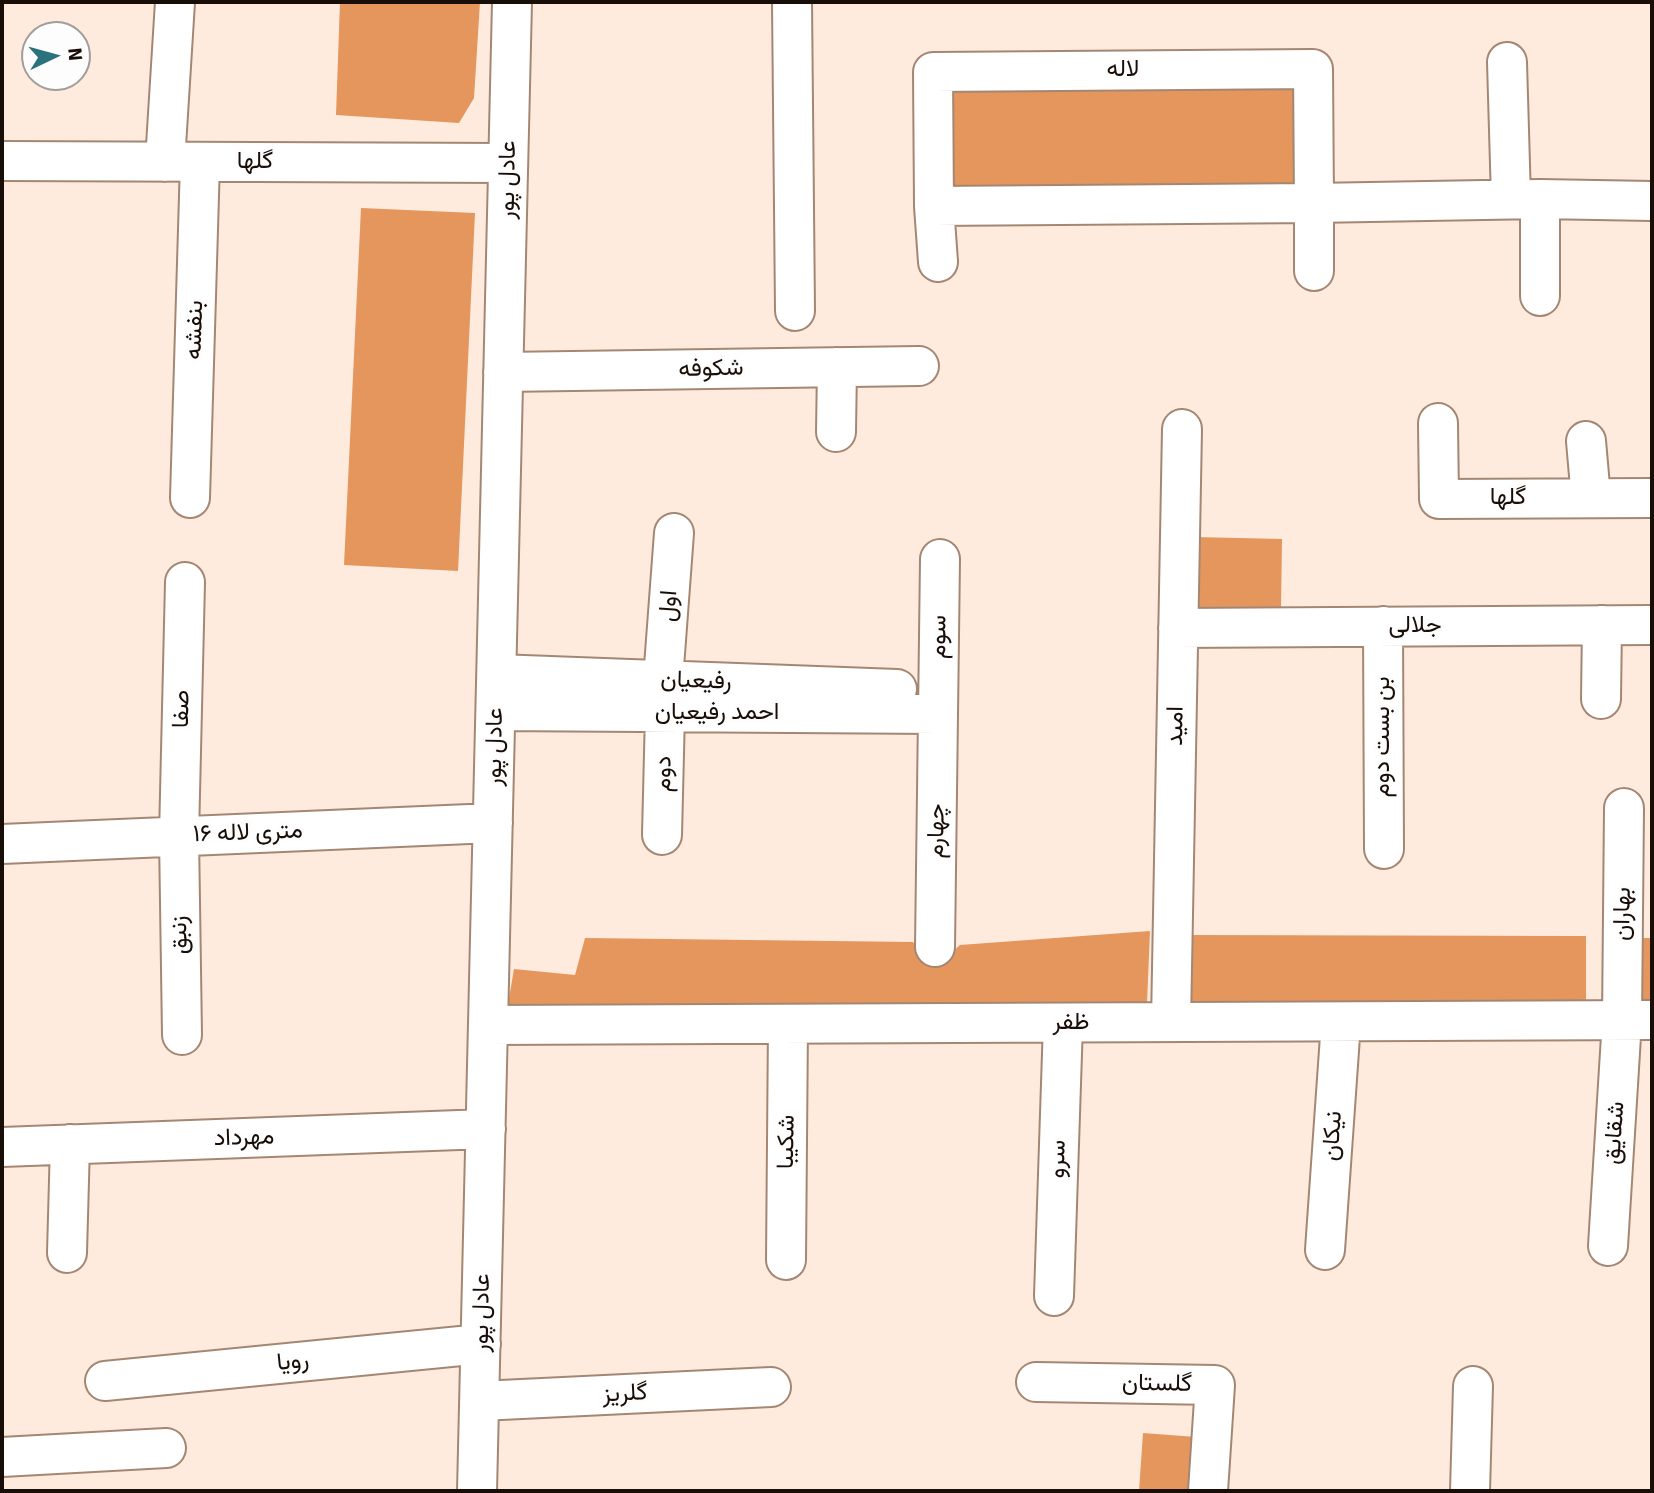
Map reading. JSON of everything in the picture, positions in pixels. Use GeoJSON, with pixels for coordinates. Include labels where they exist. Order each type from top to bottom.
{"type":"FeatureCollection","features":[{"type":"Feature","properties":{"kind":"street","name":"بنفشه"},"geometry":{"type":"LineString","coordinates":[[175,2],[183,162],[190,498]]}},
{"type":"Feature","properties":{"kind":"street","name":"عادل پور"},"geometry":{"type":"LineString","coordinates":[[477,1491],[512,2]]}},
{"type":"Feature","properties":{"kind":"street"},"geometry":{"type":"LineString","coordinates":[[792,2],[795,311]]}},
{"type":"Feature","properties":{"kind":"street"},"geometry":{"type":"LineString","coordinates":[[1507,62],[1540,296]]}},
{"type":"Feature","properties":{"kind":"street","name":"لاله"},"geometry":{"type":"LineString","coordinates":[[938,262],[934,206],[933,72],[1313,69],[1314,271]]}},
{"type":"Feature","properties":{"kind":"street","name":"گلها"},"geometry":{"type":"LineString","coordinates":[[2,161],[508,163]]}},
{"type":"Feature","properties":{"kind":"street"},"geometry":{"type":"LineString","coordinates":[[934,206],[1526,199],[1652,201]]}},
{"type":"Feature","properties":{"kind":"street","name":"شکوفه"},"geometry":{"type":"LineString","coordinates":[[503,372],[919,366]]}},
{"type":"Feature","properties":{"kind":"street"},"geometry":{"type":"LineString","coordinates":[[836,432],[837,367]]}},
{"type":"Feature","properties":{"kind":"street","name":"گلها"},"geometry":{"type":"LineString","coordinates":[[1438,423],[1439,499],[1652,498]]}},
{"type":"Feature","properties":{"kind":"street","name":"امید"},"geometry":{"type":"LineString","coordinates":[[1171,1022],[1182,429]]}},
{"type":"Feature","properties":{"kind":"street"},"geometry":{"type":"LineString","coordinates":[[1586,441],[1591,498]]}},
{"type":"Feature","properties":{"kind":"street","name":"اول"},"geometry":{"type":"LineString","coordinates":[[664,696],[674,533]]}},
{"type":"Feature","properties":{"kind":"street","name":"سوم"},"geometry":{"type":"LineString","coordinates":[[938,702],[940,559]]}},
{"type":"Feature","properties":{"kind":"street","name":"صفا"},"geometry":{"type":"LineString","coordinates":[[179,836],[185,582]]}},
{"type":"Feature","properties":{"kind":"street"},"geometry":{"type":"LineString","coordinates":[[1601,699],[1602,625]]}},
{"type":"Feature","properties":{"kind":"street","name":"جلالی"},"geometry":{"type":"LineString","coordinates":[[1178,628],[1652,625]]}},
{"type":"Feature","properties":{"kind":"street","name":"بن بست دوم"},"geometry":{"type":"LineString","coordinates":[[1383,626],[1384,849]]}},
{"type":"Feature","properties":{"kind":"street","name":"احمد رفیعیان"},"geometry":{"type":"LineString","coordinates":[[496,693],[938,702]]}},
{"type":"Feature","properties":{"kind":"street","name":"دوم"},"geometry":{"type":"LineString","coordinates":[[662,835],[664,696]]}},
{"type":"Feature","properties":{"kind":"street","name":"چهارم"},"geometry":{"type":"LineString","coordinates":[[935,947],[938,702]]}},
{"type":"Feature","properties":{"kind":"street","name":"بهاران"},"geometry":{"type":"LineString","coordinates":[[1624,808],[1637,1020]]}},
{"type":"Feature","properties":{"kind":"street","name":"۱۶ متری لاله"},"geometry":{"type":"LineString","coordinates":[[2,844],[493,823]]}},
{"type":"Feature","properties":{"kind":"street","name":"زنبق"},"geometry":{"type":"LineString","coordinates":[[179,836],[182,1035]]}},
{"type":"Feature","properties":{"kind":"street","name":"ظفر"},"geometry":{"type":"LineString","coordinates":[[489,1025],[1637,1020]]}},
{"type":"Feature","properties":{"kind":"street","name":"شقایق"},"geometry":{"type":"LineString","coordinates":[[1608,1246],[1637,1020]]}},
{"type":"Feature","properties":{"kind":"street","name":"نیکان"},"geometry":{"type":"LineString","coordinates":[[1325,1250],[1341,1021]]}},
{"type":"Feature","properties":{"kind":"street","name":"سرو"},"geometry":{"type":"LineString","coordinates":[[1054,1296],[1063,1023]]}},
{"type":"Feature","properties":{"kind":"street","name":"شکیبا"},"geometry":{"type":"LineString","coordinates":[[786,1260],[788,1024]]}},
{"type":"Feature","properties":{"kind":"street","name":"مهرداد"},"geometry":{"type":"LineString","coordinates":[[2,1147],[486,1129]]}},
{"type":"Feature","properties":{"kind":"street"},"geometry":{"type":"LineString","coordinates":[[67,1253],[70,1144]]}},
{"type":"Feature","properties":{"kind":"street","name":"رویا"},"geometry":{"type":"LineString","coordinates":[[105,1381],[481,1344]]}},
{"type":"Feature","properties":{"kind":"street","name":"گلستان"},"geometry":{"type":"LineString","coordinates":[[1036,1382],[1215,1385],[1208,1491]]}},
{"type":"Feature","properties":{"kind":"street"},"geometry":{"type":"LineString","coordinates":[[1470,1491],[1474,1386]]}},
{"type":"Feature","properties":{"kind":"street","name":"گلریز"},"geometry":{"type":"LineString","coordinates":[[480,1401],[771,1387]]}},
{"type":"Feature","properties":{"kind":"street"},"geometry":{"type":"LineString","coordinates":[[2,1457],[166,1448]]}},
{"type":"Feature","properties":{"kind":"shaded area"},"geometry":{"type":"Polygon","coordinates":[[[340,2],[480,2],[474,98],[459,123],[336,115],[340,2]]]}},
{"type":"Feature","properties":{"kind":"shaded area"},"geometry":{"type":"Polygon","coordinates":[[[1296,82],[1296,189],[948,191],[948,84],[1296,82]]]}},
{"type":"Feature","properties":{"kind":"shaded area"},"geometry":{"type":"Polygon","coordinates":[[[361,208],[475,213],[458,571],[344,565],[361,208]]]}},
{"type":"Feature","properties":{"kind":"shaded area"},"geometry":{"type":"Polygon","coordinates":[[[1195,537],[1282,539],[1281,609],[1193,608],[1195,537]]]}},
{"type":"Feature","properties":{"kind":"shaded area"},"geometry":{"type":"Polygon","coordinates":[[[1150,931],[1147,1003],[507,1010],[514,969],[575,975],[585,938],[913,942],[922,953],[945,958],[960,945],[1150,931]]]}},
{"type":"Feature","properties":{"kind":"shaded area"},"geometry":{"type":"Polygon","coordinates":[[[1188,935],[1586,936],[1586,1004],[1189,1003],[1188,935]]]}},
{"type":"Feature","properties":{"kind":"shaded area"},"geometry":{"type":"Polygon","coordinates":[[[1643,938],[1652,938],[1652,1001],[1641,1001],[1643,938]]]}},
{"type":"Feature","properties":{"kind":"shaded area"},"geometry":{"type":"Polygon","coordinates":[[[1143,1433],[1196,1437],[1193,1491],[1139,1491],[1143,1433]]]}}]}
